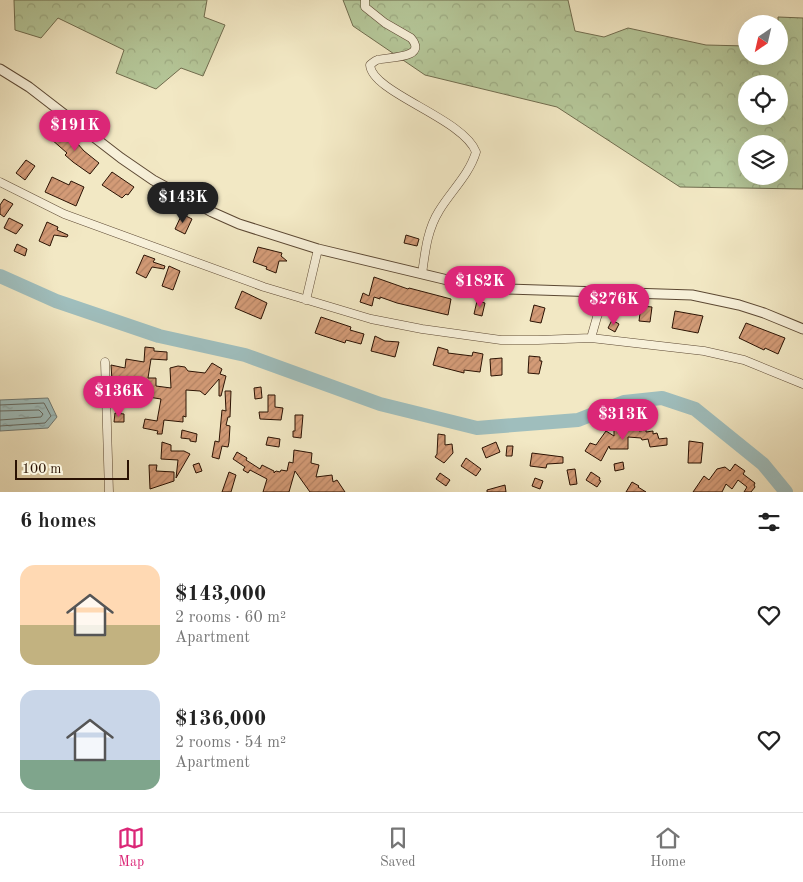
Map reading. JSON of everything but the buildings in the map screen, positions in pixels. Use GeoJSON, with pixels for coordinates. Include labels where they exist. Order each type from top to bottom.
{"type":"FeatureCollection","features":[{"type":"Feature","properties":{"kind":"street"},"geometry":{"type":"LineString","coordinates":[[365,0],[365,7],[375,16],[415,42],[415,47],[406,56],[376,60],[370,65],[371,70],[383,84],[463,135],[473,144],[476,152],[469,169],[438,212],[425,246],[422,274]]}},
{"type":"Feature","properties":{"kind":"street"},"geometry":{"type":"LineString","coordinates":[[2,71],[29,87],[121,158],[153,180],[225,218],[318,249],[464,284],[494,289],[675,293],[708,297],[764,312],[803,329]]}},
{"type":"Feature","properties":{"kind":"street"},"geometry":{"type":"LineString","coordinates":[[0,182],[64,214],[264,287],[371,319],[422,329],[502,340],[591,338],[704,351],[744,360],[803,384]]}},
{"type":"Feature","properties":{"kind":"street"},"geometry":{"type":"LineString","coordinates":[[306,300],[318,249]]}},
{"type":"Feature","properties":{"kind":"street"},"geometry":{"type":"LineString","coordinates":[[591,338],[597,317],[608,291]]}},
{"type":"Feature","properties":{"kind":"street"},"geometry":{"type":"LineString","coordinates":[[105,362],[110,492]]}},
{"type":"Feature","properties":{"kind":"green space"},"geometry":{"type":"Polygon","coordinates":[[[14,0],[207,0],[204,17],[225,25],[203,76],[181,68],[156,89],[116,73],[124,50],[58,18],[41,38],[15,30],[14,0]]]}},
{"type":"Feature","properties":{"kind":"green space"},"geometry":{"type":"Polygon","coordinates":[[[343,0],[568,0],[575,31],[604,37],[628,28],[706,45],[738,46],[738,65],[788,65],[788,17],[803,18],[803,189],[680,187],[557,107],[425,75],[353,26],[343,0]]]}},
{"type":"Feature","properties":{"kind":"water"},"geometry":{"type":"Polygon","coordinates":[[[48,398],[57,417],[48,428],[0,431],[0,400],[48,398]]]}},
{"type":"Feature","properties":{"kind":"waterway"},"geometry":{"type":"LineString","coordinates":[[0,276],[56,301],[159,336],[245,355],[380,404],[477,428],[578,420],[624,402],[662,398],[695,409],[763,464],[786,492]]}}]}
